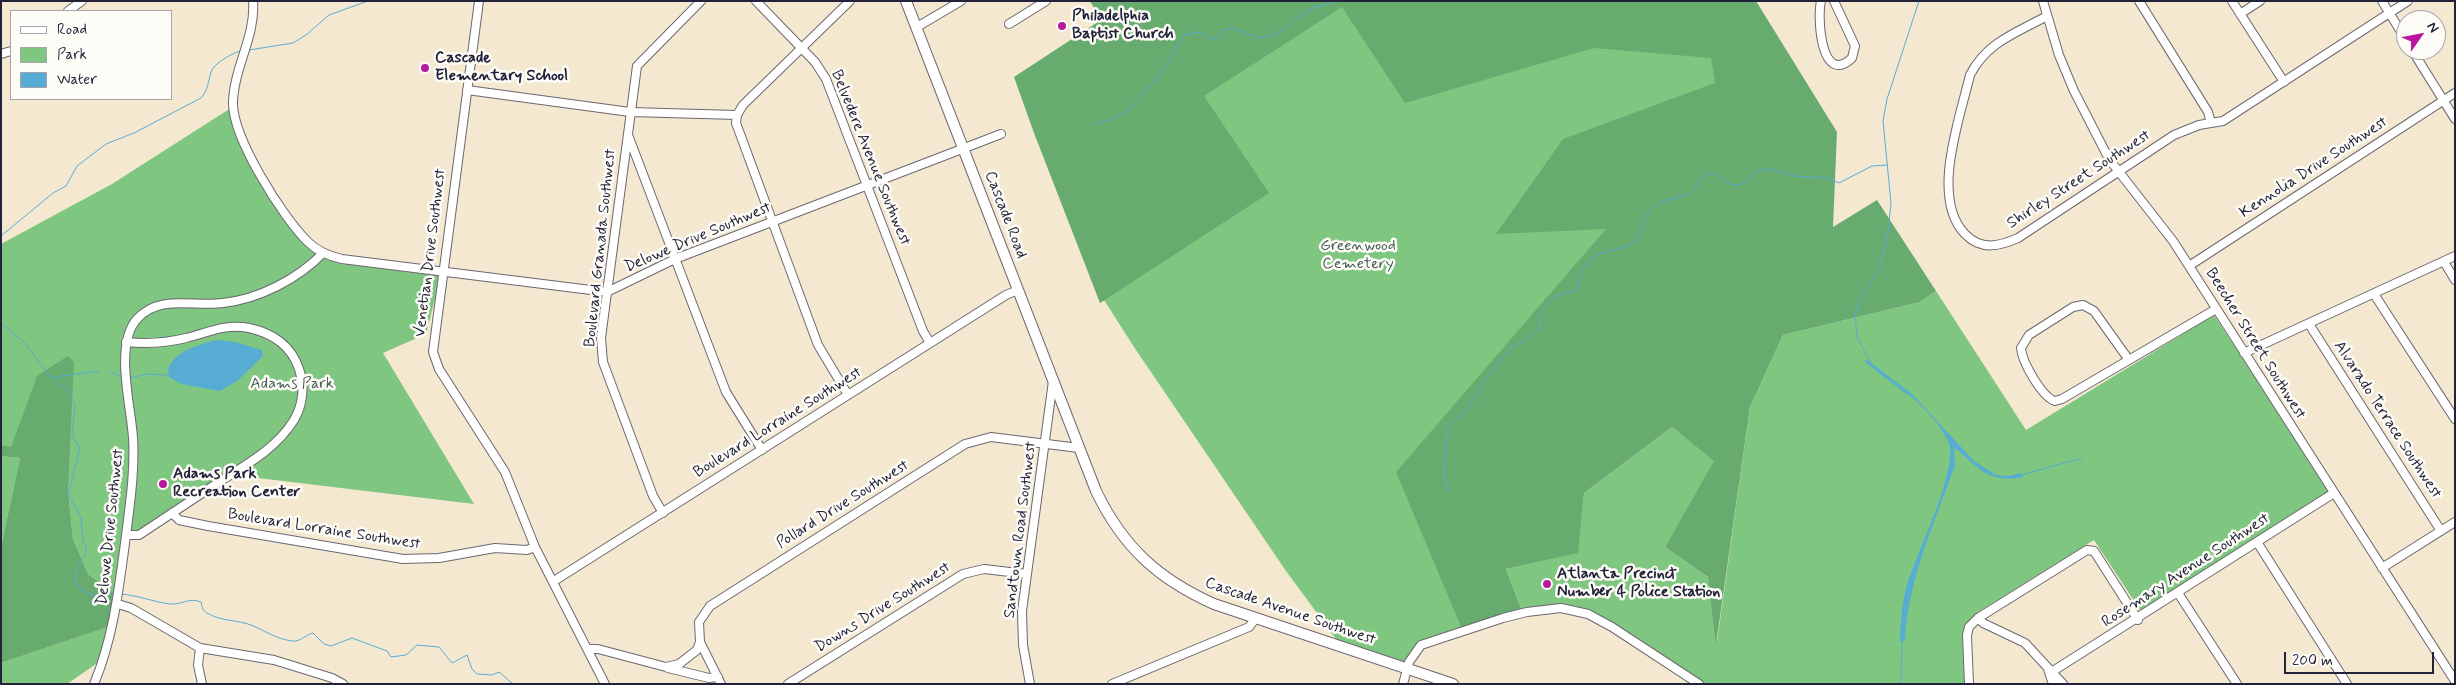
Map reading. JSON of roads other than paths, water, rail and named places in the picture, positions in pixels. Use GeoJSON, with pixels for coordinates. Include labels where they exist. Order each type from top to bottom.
{"type":"FeatureCollection","features":[{"type":"Feature","properties":{"kind":"main road","name":"Cascade Road"},"geometry":{"type":"LineString","coordinates":[[906,1],[1077,444]]}},
{"type":"Feature","properties":{"kind":"main road","name":"Cascade Avenue Southwest"},"geometry":{"type":"LineString","coordinates":[[1077,444],[1107,513],[1123,537],[1143,560],[1191,594],[1256,618],[1453,684]]}},
{"type":"Feature","properties":{"kind":"street"},"geometry":{"type":"LineString","coordinates":[[69,10],[82,1]]}},
{"type":"Feature","properties":{"kind":"street"},"geometry":{"type":"LineString","coordinates":[[253,1],[253,24],[234,94],[234,115],[238,134],[250,157],[294,225],[309,243],[323,253],[342,259],[607,292]]}},
{"type":"Feature","properties":{"kind":"street","name":"Venetian Drive Southwest"},"geometry":{"type":"LineString","coordinates":[[487,1],[479,2],[433,344],[435,360],[505,472],[535,547],[606,684]]}},
{"type":"Feature","properties":{"kind":"street","name":"Boulevard Granada Southwest"},"geometry":{"type":"LineString","coordinates":[[663,513],[653,496],[603,362],[601,338],[636,71],[640,60],[701,1]]}},
{"type":"Feature","properties":{"kind":"street","name":"Belvedere Avenue Southwest"},"geometry":{"type":"LineString","coordinates":[[756,1],[816,62],[826,79],[922,330],[930,343]]}},
{"type":"Feature","properties":{"kind":"street"},"geometry":{"type":"LineString","coordinates":[[848,395],[818,345],[737,131],[737,115],[743,105],[850,1]]}},
{"type":"Feature","properties":{"kind":"street"},"geometry":{"type":"LineString","coordinates":[[917,27],[961,1]]}},
{"type":"Feature","properties":{"kind":"street"},"geometry":{"type":"LineString","coordinates":[[1009,24],[1046,1]]}},
{"type":"Feature","properties":{"kind":"street"},"geometry":{"type":"LineString","coordinates":[[1821,1],[1819,22],[1824,50],[1828,58],[1834,63],[1843,64],[1852,58],[1855,46],[1834,1]]}},
{"type":"Feature","properties":{"kind":"street","name":"Beecher Street Southwest"},"geometry":{"type":"LineString","coordinates":[[2043,1],[2074,91],[2118,172],[2163,226],[2455,681]]}},
{"type":"Feature","properties":{"kind":"street"},"geometry":{"type":"LineString","coordinates":[[2139,1],[2208,112],[2211,124]]}},
{"type":"Feature","properties":{"kind":"street"},"geometry":{"type":"LineString","coordinates":[[2232,1],[2284,82]]}},
{"type":"Feature","properties":{"kind":"street"},"geometry":{"type":"LineString","coordinates":[[2240,14],[2260,1]]}},
{"type":"Feature","properties":{"kind":"street"},"geometry":{"type":"LineString","coordinates":[[2382,1],[2396,24]]}},
{"type":"Feature","properties":{"kind":"street","name":"Shirley Street Southwest"},"geometry":{"type":"LineString","coordinates":[[2047,16],[1992,46],[1978,60],[1970,75],[1948,174],[1948,198],[1954,217],[1963,232],[1974,241],[1988,246],[2002,245],[2018,238],[2174,135],[2199,125],[2222,121],[2408,1]]}},
{"type":"Feature","properties":{"kind":"street"},"geometry":{"type":"LineString","coordinates":[[2418,60],[2455,119]]}},
{"type":"Feature","properties":{"kind":"street"},"geometry":{"type":"LineString","coordinates":[[467,90],[630,112],[737,115]]}},
{"type":"Feature","properties":{"kind":"street","name":"Kennolia Drive Southwest"},"geometry":{"type":"LineString","coordinates":[[2189,266],[2455,93]]}},
{"type":"Feature","properties":{"kind":"street"},"geometry":{"type":"LineString","coordinates":[[628,134],[726,392],[762,450]]}},
{"type":"Feature","properties":{"kind":"street","name":"Delowe Drive Southwest"},"geometry":{"type":"LineString","coordinates":[[607,292],[675,259],[1001,134]]}},
{"type":"Feature","properties":{"kind":"street","name":"Delowe Drive Southwest"},"geometry":{"type":"LineString","coordinates":[[94,684],[111,638],[118,604],[126,535],[133,464],[126,342],[135,321],[153,307],[171,303],[221,304],[250,298],[280,284],[315,261],[323,253]]}},
{"type":"Feature","properties":{"kind":"street"},"geometry":{"type":"LineString","coordinates":[[2244,353],[2455,256]]}},
{"type":"Feature","properties":{"kind":"street"},"geometry":{"type":"LineString","coordinates":[[2444,262],[2455,280]]}},
{"type":"Feature","properties":{"kind":"street","name":"Boulevard Lorraine Southwest"},"geometry":{"type":"LineString","coordinates":[[554,581],[930,343],[1018,290]]}},
{"type":"Feature","properties":{"kind":"street"},"geometry":{"type":"LineString","coordinates":[[2374,294],[2455,419]]}},
{"type":"Feature","properties":{"kind":"street"},"geometry":{"type":"LineString","coordinates":[[2129,360],[2094,311],[2083,305],[2073,307],[2029,335],[2021,348],[2023,359],[2045,395],[2055,401],[2062,399],[2129,360],[2216,309]]}},
{"type":"Feature","properties":{"kind":"street","name":"Alvarado Terrace Southwest"},"geometry":{"type":"LineString","coordinates":[[2309,324],[2441,531]]}},
{"type":"Feature","properties":{"kind":"street"},"geometry":{"type":"LineString","coordinates":[[126,342],[161,342],[185,338],[221,328],[247,328],[279,340],[292,355],[300,373],[302,388],[301,403],[295,419],[285,433],[260,456],[139,535],[126,535]]}},
{"type":"Feature","properties":{"kind":"street","name":"Sandtown Road Southwest"},"geometry":{"type":"LineString","coordinates":[[1030,684],[1023,645],[1022,611],[1053,380]]}},
{"type":"Feature","properties":{"kind":"street","name":"Pollard Drive Southwest"},"geometry":{"type":"LineString","coordinates":[[700,642],[699,622],[710,606],[965,444],[991,437],[1045,444],[1077,444]]}},
{"type":"Feature","properties":{"kind":"street","name":"Rosemary Avenue Southwest"},"geometry":{"type":"LineString","coordinates":[[2053,672],[2138,620],[2334,493]]}},
{"type":"Feature","properties":{"kind":"street","name":"Boulevard Lorraine Southwest"},"geometry":{"type":"LineString","coordinates":[[172,513],[179,520],[208,526],[404,559],[438,558],[495,548],[527,550],[535,547]]}},
{"type":"Feature","properties":{"kind":"street"},"geometry":{"type":"LineString","coordinates":[[2382,568],[2455,522]]}},
{"type":"Feature","properties":{"kind":"street"},"geometry":{"type":"LineString","coordinates":[[2257,542],[2347,684]]}},
{"type":"Feature","properties":{"kind":"street"},"geometry":{"type":"LineString","coordinates":[[1970,684],[1967,635],[1969,627],[1978,618],[2090,549],[2094,551],[2138,620]]}},
{"type":"Feature","properties":{"kind":"street","name":"Downs Drive Southwest"},"geometry":{"type":"LineString","coordinates":[[788,684],[963,574],[984,568],[1027,574]]}},
{"type":"Feature","properties":{"kind":"street"},"geometry":{"type":"LineString","coordinates":[[2178,593],[2237,684]]}},
{"type":"Feature","properties":{"kind":"street"},"geometry":{"type":"LineString","coordinates":[[118,604],[131,608],[200,648],[274,660],[332,678],[342,684]]}},
{"type":"Feature","properties":{"kind":"street"},"geometry":{"type":"LineString","coordinates":[[1403,684],[1407,669],[1421,645],[1504,618],[1561,608],[1588,614],[1604,622],[1699,684]]}},
{"type":"Feature","properties":{"kind":"street"},"geometry":{"type":"LineString","coordinates":[[1112,684],[1249,627],[1256,618]]}},
{"type":"Feature","properties":{"kind":"street"},"geometry":{"type":"LineString","coordinates":[[1978,618],[1983,623],[2025,643],[2047,664],[2063,684]]}},
{"type":"Feature","properties":{"kind":"street"},"geometry":{"type":"LineString","coordinates":[[666,667],[689,658],[697,650],[700,642]]}},
{"type":"Feature","properties":{"kind":"street"},"geometry":{"type":"LineString","coordinates":[[700,642],[719,680]]}},
{"type":"Feature","properties":{"kind":"street"},"geometry":{"type":"LineString","coordinates":[[200,648],[198,665],[202,684]]}},
{"type":"Feature","properties":{"kind":"street"},"geometry":{"type":"LineString","coordinates":[[588,649],[598,649],[719,680]]}},
{"type":"Feature","properties":{"kind":"street"},"geometry":{"type":"LineString","coordinates":[[2047,664],[2053,684]]}},
{"type":"Feature","properties":{"kind":"water"},"geometry":{"type":"Polygon","coordinates":[[[218,340],[235,342],[262,350],[263,356],[237,381],[220,391],[181,384],[169,377],[168,369],[177,357],[196,346],[218,340]]]}},
{"type":"Feature","properties":{"kind":"water"},"geometry":{"type":"Polygon","coordinates":[[[1867,360],[1912,394],[1974,461],[1996,475],[2008,476],[2021,473],[2023,477],[2011,479],[1992,476],[1977,467],[1954,447],[1955,465],[1917,573],[1907,617],[1905,640],[1900,642],[1902,609],[1906,589],[1943,491],[1950,454],[1948,441],[1932,417],[1911,397],[1865,362],[1867,360]]]}},
{"type":"Feature","properties":{"kind":"waterway"},"geometry":{"type":"LineString","coordinates":[[249,50],[293,43],[306,35],[329,15],[368,1]]}},
{"type":"Feature","properties":{"kind":"waterway"},"geometry":{"type":"LineString","coordinates":[[1096,124],[1114,119],[1132,107],[1166,67],[1176,47],[1185,35],[1199,32],[1212,39],[1219,37],[1223,30],[1231,29],[1242,31],[1255,37],[1267,37],[1282,30],[1307,11],[1336,1]]}},
{"type":"Feature","properties":{"kind":"waterway"},"geometry":{"type":"LineString","coordinates":[[1872,365],[1857,337],[1855,315],[1859,301],[1879,269],[1888,233],[1891,203],[1883,121],[1887,99],[1919,1]]}},
{"type":"Feature","properties":{"kind":"waterway"},"geometry":{"type":"LineString","coordinates":[[1,236],[53,193],[66,186],[77,166],[106,144],[134,133],[201,98],[211,72],[216,65],[223,59],[240,51]]}},
{"type":"Feature","properties":{"kind":"waterway"},"geometry":{"type":"LineString","coordinates":[[1451,492],[1448,491],[1444,474],[1447,429],[1468,408],[1483,382],[1511,347],[1525,341],[1536,331],[1540,325],[1539,317],[1548,303],[1562,294],[1572,292],[1580,282],[1584,267],[1595,256],[1634,242],[1640,233],[1646,216],[1653,207],[1666,200],[1689,194],[1702,177],[1710,174],[1717,175],[1732,185],[1744,183],[1758,171],[1766,169],[1801,177],[1828,179],[1839,183],[1872,166],[1887,165]]}},
{"type":"Feature","properties":{"kind":"waterway"},"geometry":{"type":"LineString","coordinates":[[1,323],[25,343],[47,373],[70,392],[75,406],[72,436],[80,448],[69,491],[70,498],[81,518],[83,540],[86,547],[86,554],[77,566],[75,581],[78,587],[91,595],[113,594]]}},
{"type":"Feature","properties":{"kind":"waterway"},"geometry":{"type":"LineString","coordinates":[[1876,370],[1906,394]]}},
{"type":"Feature","properties":{"kind":"waterway"},"geometry":{"type":"LineString","coordinates":[[54,377],[99,371]]}},
{"type":"Feature","properties":{"kind":"waterway"},"geometry":{"type":"LineString","coordinates":[[111,372],[123,377]]}},
{"type":"Feature","properties":{"kind":"waterway"},"geometry":{"type":"LineString","coordinates":[[129,378],[148,374],[168,375]]}},
{"type":"Feature","properties":{"kind":"waterway"},"geometry":{"type":"LineString","coordinates":[[2021,475],[2082,458]]}},
{"type":"Feature","properties":{"kind":"waterway"},"geometry":{"type":"LineString","coordinates":[[120,594],[170,604],[189,601],[201,602],[205,612],[214,616],[246,623],[276,637],[292,641],[313,633],[324,644],[331,646],[352,638],[387,651],[391,657],[406,655],[417,645],[439,647],[452,663],[467,655],[472,669],[477,674],[492,675],[499,672],[513,684]]}},
{"type":"Feature","properties":{"kind":"waterway"},"geometry":{"type":"LineString","coordinates":[[1901,684],[1902,640]]}},
{"type":"Feature","properties":{"kind":"place","name":"Philadelphia Baptist Church"},"geometry":{"type":"Point","coordinates":[1062,26]}},
{"type":"Feature","properties":{"kind":"place","name":"Cascade Elementary School"},"geometry":{"type":"Point","coordinates":[425,68]}},
{"type":"Feature","properties":{"kind":"place","name":"Adams Park Recreation Center"},"geometry":{"type":"Point","coordinates":[163,484]}},
{"type":"Feature","properties":{"kind":"place","name":"Atlanta Precinct Number 4 Police Station"},"geometry":{"type":"Point","coordinates":[1547,584]}},
{"type":"Feature","properties":{"kind":"park label","name":"Greenwood Cemetery"},"geometry":{"type":"Point","coordinates":[1358,256]}},
{"type":"Feature","properties":{"kind":"park label","name":"Adams Park"},"geometry":{"type":"Point","coordinates":[292,385]}}]}
